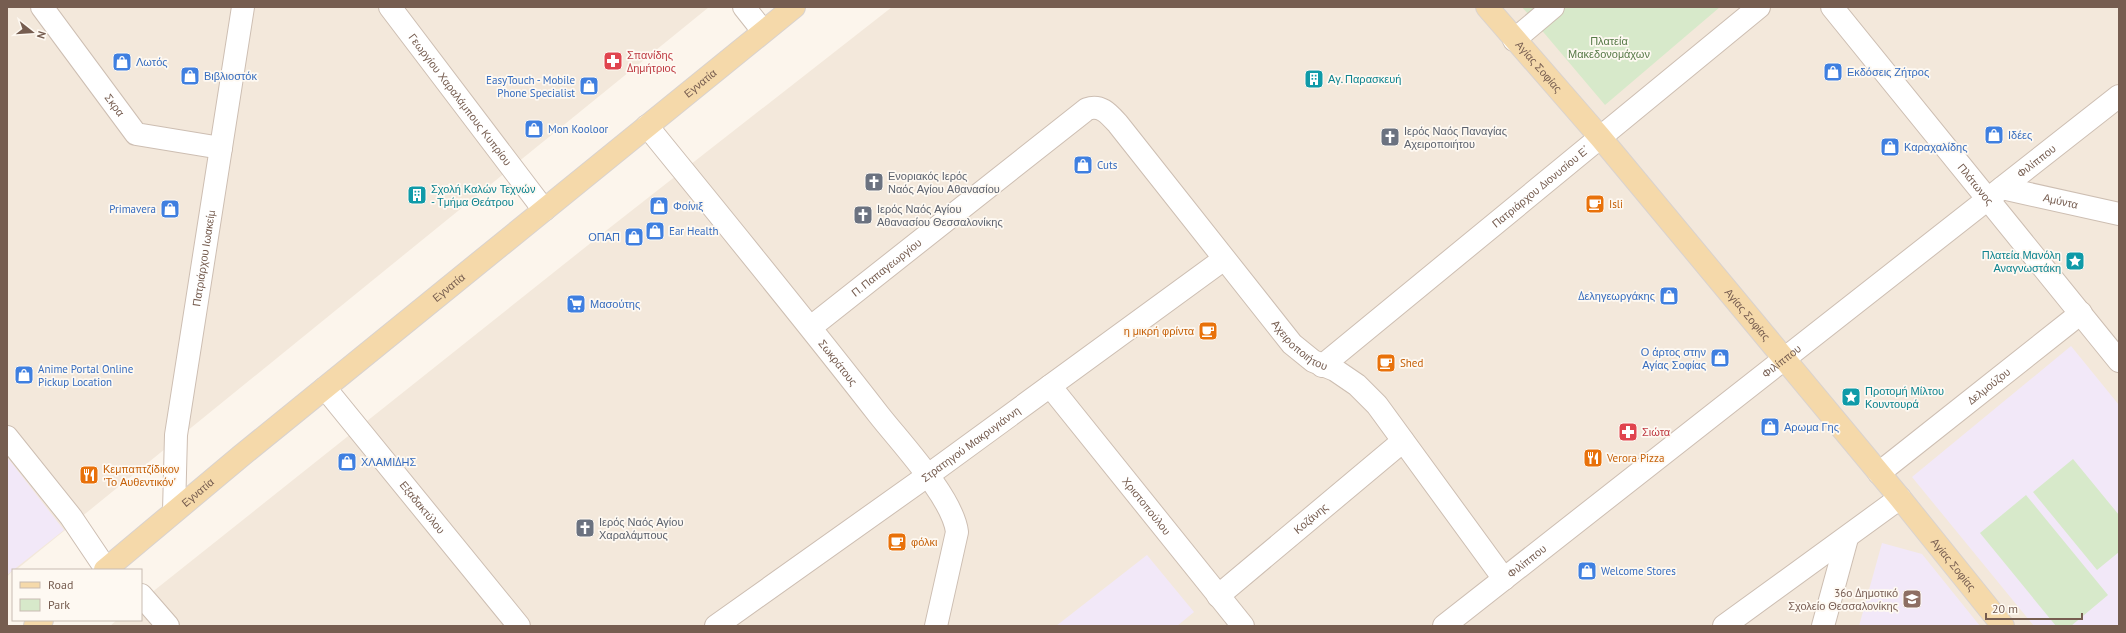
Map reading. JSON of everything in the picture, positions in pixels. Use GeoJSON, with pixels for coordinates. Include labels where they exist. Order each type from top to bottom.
{"type":"FeatureCollection","features":[{"type":"Feature","properties":{"kind":"main road","name":"Εγνατία"},"geometry":{"type":"LineString","coordinates":[[111,568],[174,511],[794,7]]}},
{"type":"Feature","properties":{"kind":"main road","name":"Αγίας Σοφίας"},"geometry":{"type":"LineString","coordinates":[[1487,7],[1514,40],[1600,137],[1900,498],[2003,626]]}},
{"type":"Feature","properties":{"kind":"street","name":"Σκρα"},"geometry":{"type":"LineString","coordinates":[[42,7],[136,134],[221,148]]}},
{"type":"Feature","properties":{"kind":"street","name":"Πατριάρχου Ιωακείμ"},"geometry":{"type":"LineString","coordinates":[[174,511],[176,435],[243,7]]}},
{"type":"Feature","properties":{"kind":"street","name":"Γεωργίου Χαραλάμπους Κυπρίου"},"geometry":{"type":"LineString","coordinates":[[390,7],[544,210]]}},
{"type":"Feature","properties":{"kind":"street"},"geometry":{"type":"LineString","coordinates":[[744,7],[763,31]]}},
{"type":"Feature","properties":{"kind":"street"},"geometry":{"type":"LineString","coordinates":[[1514,40],[1553,7]]}},
{"type":"Feature","properties":{"kind":"street","name":"Πατριάρχου Διονυσίου Ε΄"},"geometry":{"type":"LineString","coordinates":[[1322,366],[1759,7]]}},
{"type":"Feature","properties":{"kind":"street","name":"Πλάτωνος"},"geometry":{"type":"LineString","coordinates":[[1832,7],[1995,193],[2081,313],[2119,361]]}},
{"type":"Feature","properties":{"kind":"street","name":"Φιλίππου"},"geometry":{"type":"LineString","coordinates":[[1444,626],[2119,96]]}},
{"type":"Feature","properties":{"kind":"street","name":"Αχειροποιήτου"},"geometry":{"type":"LineString","coordinates":[[1096,107],[1107,112],[1118,124],[1292,344],[1306,356],[1322,366],[1335,370],[1363,390],[1377,405],[1504,579]]}},
{"type":"Feature","properties":{"kind":"street","name":"Π. Παπαγεωργίου"},"geometry":{"type":"LineString","coordinates":[[810,327],[1086,109],[1096,107]]}},
{"type":"Feature","properties":{"kind":"street","name":"Σωκράτους"},"geometry":{"type":"LineString","coordinates":[[647,126],[810,327],[926,476],[952,513],[957,532],[936,626]]}},
{"type":"Feature","properties":{"kind":"street","name":"Αμύντα"},"geometry":{"type":"LineString","coordinates":[[1995,193],[2119,214]]}},
{"type":"Feature","properties":{"kind":"street","name":"Στρατηγού Μακρυγιάννη"},"geometry":{"type":"LineString","coordinates":[[716,626],[926,476],[1224,259]]}},
{"type":"Feature","properties":{"kind":"street","name":"Δελμούζου"},"geometry":{"type":"LineString","coordinates":[[1879,474],[2081,313]]}},
{"type":"Feature","properties":{"kind":"street","name":"Χριστοπούλου"},"geometry":{"type":"LineString","coordinates":[[1050,386],[1243,626]]}},
{"type":"Feature","properties":{"kind":"street","name":"Εξαδακτύλου"},"geometry":{"type":"LineString","coordinates":[[325,388],[519,626]]}},
{"type":"Feature","properties":{"kind":"street"},"geometry":{"type":"LineString","coordinates":[[7,437],[111,568]]}},
{"type":"Feature","properties":{"kind":"street","name":"Κοζάνης"},"geometry":{"type":"LineString","coordinates":[[1218,596],[1403,441]]}},
{"type":"Feature","properties":{"kind":"street"},"geometry":{"type":"LineString","coordinates":[[1724,626],[1900,498]]}},
{"type":"Feature","properties":{"kind":"street"},"geometry":{"type":"LineString","coordinates":[[1823,626],[1847,538]]}},
{"type":"Feature","properties":{"kind":"street"},"geometry":{"type":"LineString","coordinates":[[142,596],[168,626]]}},
{"type":"Feature","properties":{"kind":"shaded area"},"geometry":{"type":"Polygon","coordinates":[[[7,7],[709,7],[17,569],[12,569],[7,577],[7,7]]]}},
{"type":"Feature","properties":{"kind":"shaded area"},"geometry":{"type":"Polygon","coordinates":[[[892,7],[2119,7],[2119,626],[110,626],[116,621],[142,621],[142,600],[612,226],[892,7]]]}},
{"type":"Feature","properties":{"kind":"shaded area"},"geometry":{"type":"Polygon","coordinates":[[[2071,346],[2119,405],[2119,626],[2034,626],[1912,477],[2071,346]]]}},
{"type":"Feature","properties":{"kind":"shaded area"},"geometry":{"type":"Polygon","coordinates":[[[7,457],[64,530],[15,569],[12,569],[12,571],[7,575],[7,457]]]}},
{"type":"Feature","properties":{"kind":"shaded area","name":"36ο Δημοτικό Σχολείο Θεσσαλονίκης"},"geometry":{"type":"Polygon","coordinates":[[[1882,543],[1922,554],[1980,626],[1859,626],[1882,543]]]}},
{"type":"Feature","properties":{"kind":"shaded area"},"geometry":{"type":"Polygon","coordinates":[[[1147,555],[1194,612],[1177,626],[1056,626],[1147,555]]]}},
{"type":"Feature","properties":{"kind":"green space","name":"Πλατεία Μακεδονομάχων"},"geometry":{"type":"Polygon","coordinates":[[[1522,7],[1720,7],[1605,105],[1522,7]]]}},
{"type":"Feature","properties":{"kind":"green space"},"geometry":{"type":"Polygon","coordinates":[[[2073,459],[2119,515],[2119,552],[2097,570],[2033,492],[2073,459]]]}},
{"type":"Feature","properties":{"kind":"green space"},"geometry":{"type":"Polygon","coordinates":[[[2026,495],[2108,595],[2071,626],[2056,626],[1980,533],[2026,495]]]}},
{"type":"Feature","properties":{"kind":"place","name":"Σπανίδης Δημήτριος"},"geometry":{"type":"Point","coordinates":[613,61]}},
{"type":"Feature","properties":{"kind":"place","name":"Λωτός"},"geometry":{"type":"Point","coordinates":[122,62]}},
{"type":"Feature","properties":{"kind":"place","name":"Εκδόσεις Ζήτρος"},"geometry":{"type":"Point","coordinates":[1833,72]}},
{"type":"Feature","properties":{"kind":"place","name":"Βιβλιοστόκ"},"geometry":{"type":"Point","coordinates":[190,76]}},
{"type":"Feature","properties":{"kind":"place","name":"Αγ. Παρασκευή"},"geometry":{"type":"Point","coordinates":[1314,79]}},
{"type":"Feature","properties":{"kind":"place","name":"EasyTouch - Mobile Phone Specialist"},"geometry":{"type":"Point","coordinates":[589,86]}},
{"type":"Feature","properties":{"kind":"place","name":"Mon Kooloor"},"geometry":{"type":"Point","coordinates":[534,129]}},
{"type":"Feature","properties":{"kind":"place","name":"Ιδέες"},"geometry":{"type":"Point","coordinates":[1994,135]}},
{"type":"Feature","properties":{"kind":"place","name":"Ιερός Ναός Παναγίας Αχειροποιήτου"},"geometry":{"type":"Point","coordinates":[1390,137]}},
{"type":"Feature","properties":{"kind":"place","name":"Καραχαλίδης"},"geometry":{"type":"Point","coordinates":[1890,147]}},
{"type":"Feature","properties":{"kind":"place","name":"Cuts"},"geometry":{"type":"Point","coordinates":[1083,165]}},
{"type":"Feature","properties":{"kind":"place","name":"Ενοριακός Ιερός Ναός Αγίου Αθανασίου"},"geometry":{"type":"Point","coordinates":[874,182]}},
{"type":"Feature","properties":{"kind":"place","name":"Σχολή Καλών Τεχνών - Τμήμα Θεάτρου"},"geometry":{"type":"Point","coordinates":[417,195]}},
{"type":"Feature","properties":{"kind":"place","name":"Isli"},"geometry":{"type":"Point","coordinates":[1595,204]}},
{"type":"Feature","properties":{"kind":"place","name":"Φοίνιξ"},"geometry":{"type":"Point","coordinates":[659,206]}},
{"type":"Feature","properties":{"kind":"place","name":"Primavera"},"geometry":{"type":"Point","coordinates":[170,209]}},
{"type":"Feature","properties":{"kind":"place","name":"Ιερός Ναός Αγίου Αθανασίου Θεσσαλονίκης"},"geometry":{"type":"Point","coordinates":[863,215]}},
{"type":"Feature","properties":{"kind":"place","name":"Ear Health"},"geometry":{"type":"Point","coordinates":[655,231]}},
{"type":"Feature","properties":{"kind":"place","name":"ΟΠΑΠ"},"geometry":{"type":"Point","coordinates":[634,237]}},
{"type":"Feature","properties":{"kind":"place","name":"Πλατεία Μανόλη Αναγνωστάκη"},"geometry":{"type":"Point","coordinates":[2075,261]}},
{"type":"Feature","properties":{"kind":"place","name":"Δεληγεωργάκης"},"geometry":{"type":"Point","coordinates":[1669,296]}},
{"type":"Feature","properties":{"kind":"place","name":"Μασούτης"},"geometry":{"type":"Point","coordinates":[576,304]}},
{"type":"Feature","properties":{"kind":"place","name":"η μικρή φρίντα"},"geometry":{"type":"Point","coordinates":[1208,331]}},
{"type":"Feature","properties":{"kind":"place","name":"Ο άρτος στην Αγίας Σοφίας"},"geometry":{"type":"Point","coordinates":[1720,358]}},
{"type":"Feature","properties":{"kind":"place","name":"Shed"},"geometry":{"type":"Point","coordinates":[1386,363]}},
{"type":"Feature","properties":{"kind":"place","name":"Anime Portal Online Pickup Location"},"geometry":{"type":"Point","coordinates":[24,375]}},
{"type":"Feature","properties":{"kind":"place","name":"Προτομή Μίλτου Κουντουρά"},"geometry":{"type":"Point","coordinates":[1851,397]}},
{"type":"Feature","properties":{"kind":"place","name":"Αρωμα Γης"},"geometry":{"type":"Point","coordinates":[1770,427]}},
{"type":"Feature","properties":{"kind":"place","name":"Σιώτα"},"geometry":{"type":"Point","coordinates":[1628,432]}},
{"type":"Feature","properties":{"kind":"place","name":"Verora Pizza"},"geometry":{"type":"Point","coordinates":[1593,458]}},
{"type":"Feature","properties":{"kind":"place","name":"ΧΛΑΜΙΔΗΣ"},"geometry":{"type":"Point","coordinates":[347,462]}},
{"type":"Feature","properties":{"kind":"place","name":"Κεμπαπτζίδικον 'Το Αυθεντικόν'"},"geometry":{"type":"Point","coordinates":[89,475]}},
{"type":"Feature","properties":{"kind":"place","name":"Ιερός Ναός Αγίου Χαραλάμπους"},"geometry":{"type":"Point","coordinates":[585,528]}},
{"type":"Feature","properties":{"kind":"place","name":"φόλκι"},"geometry":{"type":"Point","coordinates":[897,542]}},
{"type":"Feature","properties":{"kind":"place","name":"Welcome Stores"},"geometry":{"type":"Point","coordinates":[1587,571]}},
{"type":"Feature","properties":{"kind":"place","name":"36ο Δημοτικό Σχολείο Θεσσαλονίκης"},"geometry":{"type":"Point","coordinates":[1912,599]}}]}
